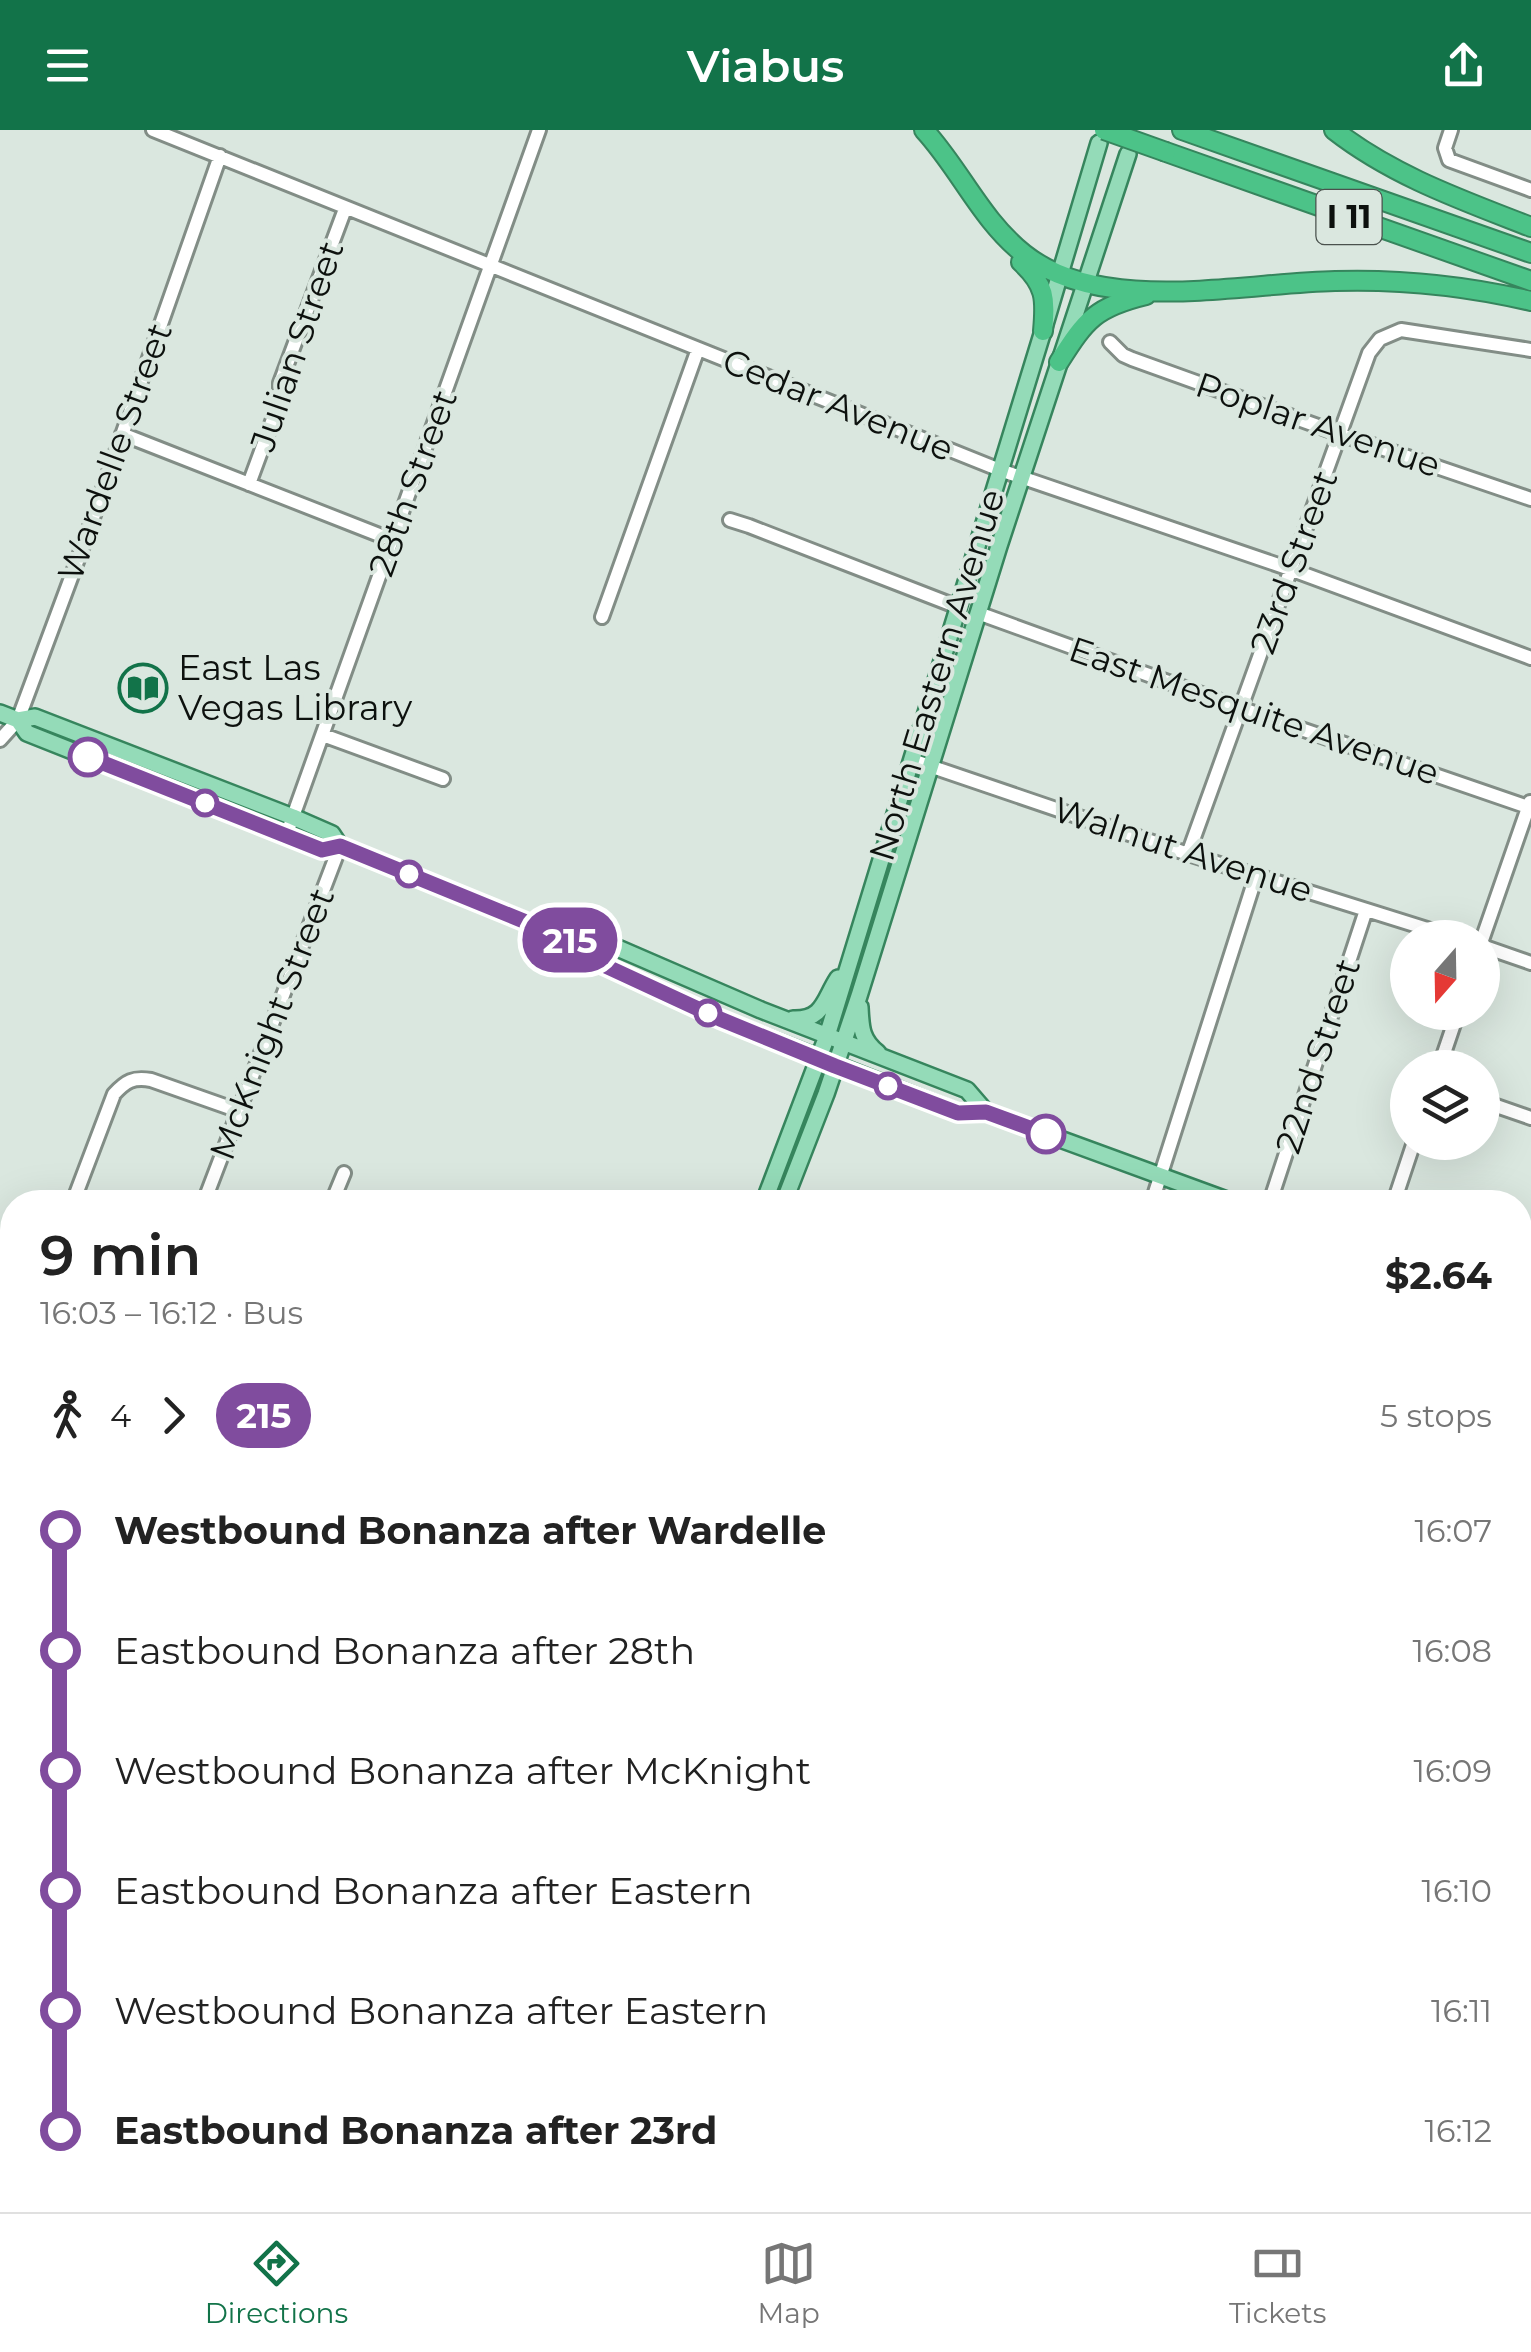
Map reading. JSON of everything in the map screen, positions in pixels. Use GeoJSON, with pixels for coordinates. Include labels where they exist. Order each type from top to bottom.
{"type":"FeatureCollection","features":[{"type":"Feature","properties":{"kind":"highway"},"geometry":{"type":"LineString","coordinates":[[924,130],[992,223],[1022,252],[1044,268],[1086,284],[1166,291],[1389,281],[1531,301]]}},
{"type":"Feature","properties":{"kind":"highway","name":"I 11"},"geometry":{"type":"LineString","coordinates":[[1182,130],[1531,253]]}},
{"type":"Feature","properties":{"kind":"highway"},"geometry":{"type":"LineString","coordinates":[[1334,130],[1390,168],[1531,227]]}},
{"type":"Feature","properties":{"kind":"highway","name":"I 11"},"geometry":{"type":"LineString","coordinates":[[1102,136],[1166,152],[1531,282]]}},
{"type":"Feature","properties":{"kind":"highway"},"geometry":{"type":"LineString","coordinates":[[992,223],[995,237],[1040,284],[1045,308],[1043,332]]}},
{"type":"Feature","properties":{"kind":"highway"},"geometry":{"type":"LineString","coordinates":[[1058,362],[1082,326],[1096,313],[1122,301],[1166,291]]}},
{"type":"Feature","properties":{"kind":"main road","name":"North Eastern Avenue"},"geometry":{"type":"LineString","coordinates":[[788,1190],[827,1063],[827,1036],[1102,136]]}},
{"type":"Feature","properties":{"kind":"main road","name":"North Eastern Avenue"},"geometry":{"type":"LineString","coordinates":[[769,1190],[827,1063],[843,1042],[859,996],[1058,362],[1128,154]]}},
{"type":"Feature","properties":{"kind":"main road"},"geometry":{"type":"LineString","coordinates":[[0,713],[18,720],[34,717],[332,834],[340,846],[570,940],[599,963],[827,1063],[958,1113],[986,1112],[1199,1190]]}},
{"type":"Feature","properties":{"kind":"main road"},"geometry":{"type":"LineString","coordinates":[[18,720],[27,733],[286,836],[322,850],[340,846]]}},
{"type":"Feature","properties":{"kind":"main road"},"geometry":{"type":"LineString","coordinates":[[896,812],[902,825],[891,862],[898,872]]}},
{"type":"Feature","properties":{"kind":"main road"},"geometry":{"type":"LineString","coordinates":[[570,940],[606,943],[966,1090],[986,1112]]}},
{"type":"Feature","properties":{"kind":"main road"},"geometry":{"type":"LineString","coordinates":[[780,1017],[800,1020],[818,1014],[851,957]]}},
{"type":"Feature","properties":{"kind":"main road"},"geometry":{"type":"LineString","coordinates":[[599,963],[646,972],[660,966]]}},
{"type":"Feature","properties":{"kind":"main road"},"geometry":{"type":"LineString","coordinates":[[859,996],[864,1039],[894,1062]]}},
{"type":"Feature","properties":{"kind":"street","name":"Cedar Avenue"},"geometry":{"type":"LineString","coordinates":[[152,130],[1000,470],[1290,569],[1531,658]]}},
{"type":"Feature","properties":{"kind":"street","name":"28th Street"},"geometry":{"type":"LineString","coordinates":[[286,836],[539,130]]}},
{"type":"Feature","properties":{"kind":"street"},"geometry":{"type":"LineString","coordinates":[[1451,130],[1446,155],[1449,160],[1531,190]]}},
{"type":"Feature","properties":{"kind":"street","name":"Wardelle Street"},"geometry":{"type":"LineString","coordinates":[[0,740],[18,720],[220,156]]}},
{"type":"Feature","properties":{"kind":"street","name":"Julian Street"},"geometry":{"type":"LineString","coordinates":[[249,484],[280,400],[280,383],[345,209]]}},
{"type":"Feature","properties":{"kind":"street","name":"23rd Street"},"geometry":{"type":"LineString","coordinates":[[1188,854],[1368,353],[1380,339],[1401,330],[1531,350]]}},
{"type":"Feature","properties":{"kind":"street","name":"Poplar Avenue"},"geometry":{"type":"LineString","coordinates":[[1110,342],[1132,360],[1531,500]]}},
{"type":"Feature","properties":{"kind":"street"},"geometry":{"type":"LineString","coordinates":[[602,617],[698,349]]}},
{"type":"Feature","properties":{"kind":"street"},"geometry":{"type":"LineString","coordinates":[[122,434],[392,540]]}},
{"type":"Feature","properties":{"kind":"street"},"geometry":{"type":"LineString","coordinates":[[730,520],[958,607]]}},
{"type":"Feature","properties":{"kind":"street","name":"East Mesquite Avenue"},"geometry":{"type":"LineString","coordinates":[[978,613],[1240,708],[1530,805]]}},
{"type":"Feature","properties":{"kind":"street"},"geometry":{"type":"LineString","coordinates":[[322,735],[443,779]]}},
{"type":"Feature","properties":{"kind":"street","name":"Walnut Avenue"},"geometry":{"type":"LineString","coordinates":[[912,760],[1188,854],[1398,920]]}},
{"type":"Feature","properties":{"kind":"street"},"geometry":{"type":"LineString","coordinates":[[1490,920],[1530,805]]}},
{"type":"Feature","properties":{"kind":"street","name":"McKnight Street"},"geometry":{"type":"LineString","coordinates":[[209,1190],[340,846]]}},
{"type":"Feature","properties":{"kind":"street"},"geometry":{"type":"LineString","coordinates":[[1156,1190],[1256,876]]}},
{"type":"Feature","properties":{"kind":"street","name":"22nd Street"},"geometry":{"type":"LineString","coordinates":[[1274,1190],[1366,910]]}},
{"type":"Feature","properties":{"kind":"street"},"geometry":{"type":"LineString","coordinates":[[1500,950],[1531,963]]}},
{"type":"Feature","properties":{"kind":"street"},"geometry":{"type":"LineString","coordinates":[[78,1190],[114,1094],[126,1081],[151,1080],[239,1110]]}},
{"type":"Feature","properties":{"kind":"street"},"geometry":{"type":"LineString","coordinates":[[1500,1107],[1531,1118]]}},
{"type":"Feature","properties":{"kind":"street"},"geometry":{"type":"LineString","coordinates":[[1398,1190],[1408,1160]]}},
{"type":"Feature","properties":{"kind":"street"},"geometry":{"type":"LineString","coordinates":[[337,1190],[344,1173]]}},
{"type":"Feature","properties":{"kind":"bus line","name":"215"},"geometry":{"type":"LineString","coordinates":[[88,757],[322,850],[340,846],[511,915],[570,940],[599,963],[689,1005],[835,1066],[958,1113],[986,1112],[1046,1134]]}},
{"type":"Feature","properties":{"kind":"place","name":"East Las Vegas Library"},"geometry":{"type":"Point","coordinates":[143,688]}}]}
